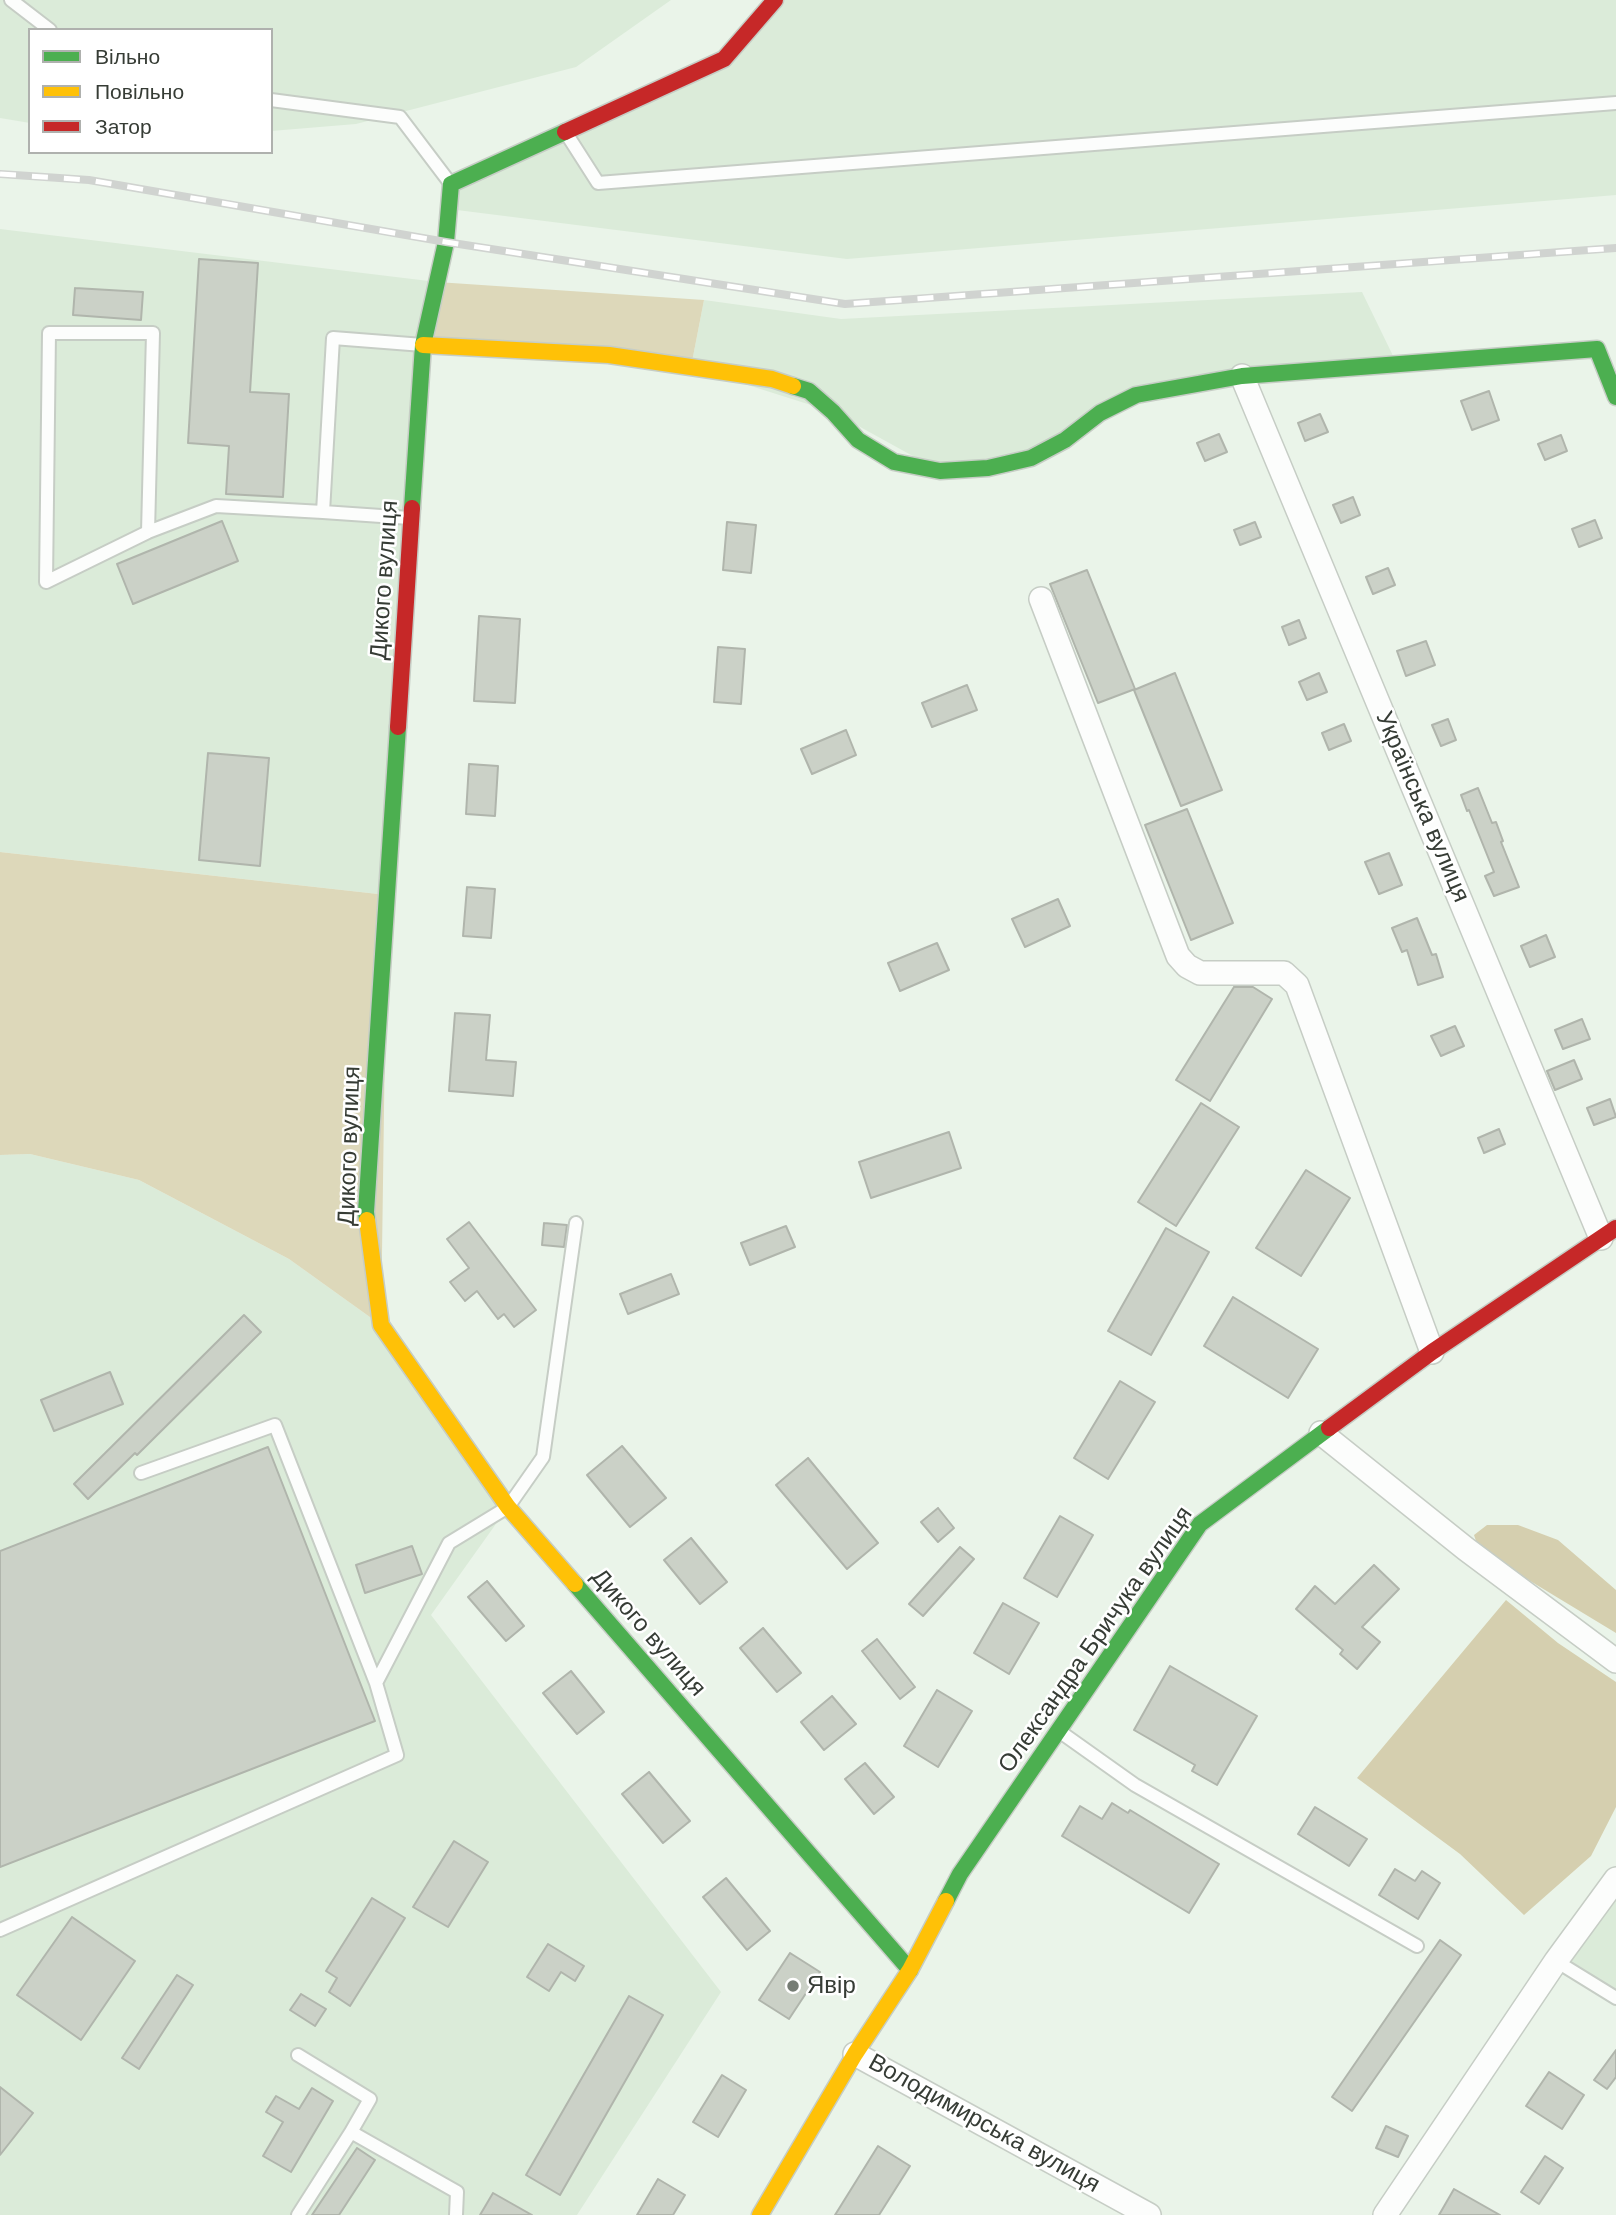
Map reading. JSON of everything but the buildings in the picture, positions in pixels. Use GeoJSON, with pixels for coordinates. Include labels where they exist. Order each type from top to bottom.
{"type":"FeatureCollection","features":[{"type":"Feature","properties":{"kind":"street"},"geometry":{"type":"LineString","coordinates":[[451,184],[724,59],[775,0]]}},
{"type":"Feature","properties":{"kind":"street","name":"Дикого вулиця"},"geometry":{"type":"LineString","coordinates":[[451,184],[446,242],[423,345],[366,1212],[381,1325],[508,1507],[910,1970]]}},
{"type":"Feature","properties":{"kind":"street"},"geometry":{"type":"LineString","coordinates":[[423,345],[609,355],[772,379],[809,391],[833,412],[858,440],[894,462],[940,471],[988,468],[1031,458],[1065,440],[1100,413],[1136,395],[1242,376],[1597,349],[1616,397]]}},
{"type":"Feature","properties":{"kind":"street","name":"Українська вулиця"},"geometry":{"type":"LineString","coordinates":[[1242,376],[1609,1233]]}},
{"type":"Feature","properties":{"kind":"street"},"geometry":{"type":"LineString","coordinates":[[1041,599],[1178,956],[1187,966],[1200,973],[1284,973],[1297,985],[1432,1352]]}},
{"type":"Feature","properties":{"kind":"street","name":"Олександра Бричука вулиця"},"geometry":{"type":"LineString","coordinates":[[761,2215],[855,2054],[910,1970],[960,1874],[1200,1524],[1432,1352],[1609,1233]]}},
{"type":"Feature","properties":{"kind":"street"},"geometry":{"type":"LineString","coordinates":[[1321,1433],[1466,1549],[1616,1661]]}},
{"type":"Feature","properties":{"kind":"street"},"geometry":{"type":"LineString","coordinates":[[1385,2215],[1556,1961],[1616,1879]]}},
{"type":"Feature","properties":{"kind":"street","name":"Володимирська вулиця"},"geometry":{"type":"LineString","coordinates":[[855,2054],[1149,2215]]}},
{"type":"Feature","properties":{"kind":"lane"},"geometry":{"type":"LineString","coordinates":[[11,0],[47,28]]}},
{"type":"Feature","properties":{"kind":"lane"},"geometry":{"type":"LineString","coordinates":[[273,100],[400,117],[451,184]]}},
{"type":"Feature","properties":{"kind":"lane"},"geometry":{"type":"LineString","coordinates":[[566,131],[598,183],[1616,103]]}},
{"type":"Feature","properties":{"kind":"lane"},"geometry":{"type":"LineString","coordinates":[[148,532],[153,333],[49,333],[46,582],[148,532],[216,506],[412,518]]}},
{"type":"Feature","properties":{"kind":"lane"},"geometry":{"type":"LineString","coordinates":[[323,512],[333,338],[423,345]]}},
{"type":"Feature","properties":{"kind":"lane"},"geometry":{"type":"LineString","coordinates":[[376,1683],[449,1543],[508,1507],[543,1457],[576,1223]]}},
{"type":"Feature","properties":{"kind":"lane"},"geometry":{"type":"LineString","coordinates":[[0,1930],[397,1755],[376,1683],[275,1425],[141,1473]]}},
{"type":"Feature","properties":{"kind":"lane"},"geometry":{"type":"LineString","coordinates":[[1059,1730],[1135,1785],[1417,1946]]}},
{"type":"Feature","properties":{"kind":"lane"},"geometry":{"type":"LineString","coordinates":[[1556,1961],[1616,1998]]}},
{"type":"Feature","properties":{"kind":"lane"},"geometry":{"type":"LineString","coordinates":[[298,2055],[370,2099],[298,2215]]}},
{"type":"Feature","properties":{"kind":"lane"},"geometry":{"type":"LineString","coordinates":[[351,2132],[457,2192],[456,2215]]}},
{"type":"Feature","properties":{"kind":"shaded area"},"geometry":{"type":"Polygon","coordinates":[[[0,0],[671,0],[576,67],[356,124],[273,131],[273,28],[28,28],[28,123],[0,118],[0,0]]]}},
{"type":"Feature","properties":{"kind":"shaded area"},"geometry":{"type":"Polygon","coordinates":[[[780,0],[1616,0],[1616,195],[847,259],[449,209],[451,184],[724,59],[780,0]]]}},
{"type":"Feature","properties":{"kind":"shaded area"},"geometry":{"type":"Polygon","coordinates":[[[0,229],[437,282],[387,895],[0,852],[0,229]]]}},
{"type":"Feature","properties":{"kind":"shaded area"},"geometry":{"type":"Polygon","coordinates":[[[437,282],[704,300],[691,367],[423,345],[437,282]]]}},
{"type":"Feature","properties":{"kind":"shaded area"},"geometry":{"type":"Polygon","coordinates":[[[1362,292],[1397,364],[1136,395],[1065,440],[940,471],[833,412],[691,367],[704,300],[841,319],[1362,292]]]}},
{"type":"Feature","properties":{"kind":"shaded area"},"geometry":{"type":"Polygon","coordinates":[[[0,852],[387,895],[381,1325],[289,1259],[139,1180],[30,1154],[0,1155],[0,852]]]}},
{"type":"Feature","properties":{"kind":"shaded area"},"geometry":{"type":"Polygon","coordinates":[[[30,1154],[139,1180],[289,1259],[381,1325],[508,1507],[431,1615],[721,1992],[577,2215],[0,2215],[0,1155],[30,1154]]]}},
{"type":"Feature","properties":{"kind":"shaded area"},"geometry":{"type":"Polygon","coordinates":[[[1487,1525],[1518,1525],[1558,1540],[1616,1590],[1616,1633],[1479,1550],[1474,1535],[1487,1525]]]}},
{"type":"Feature","properties":{"kind":"shaded area"},"geometry":{"type":"Polygon","coordinates":[[[1506,1600],[1558,1643],[1616,1682],[1616,1807],[1591,1856],[1524,1915],[1460,1854],[1357,1778],[1506,1600]]]}},
{"type":"Feature","properties":{"kind":"shaded area"},"geometry":{"type":"Polygon","coordinates":[[[1616,1879],[1616,1998],[1556,1961],[1616,1879]]]}},
{"type":"Feature","properties":{"kind":"railway"},"geometry":{"type":"LineString","coordinates":[[0,174],[89,180],[446,242],[845,304],[1616,248]]}},
{"type":"Feature","properties":{"kind":"traffic: fast"},"geometry":{"type":"LineString","coordinates":[[412,508],[423,345],[446,242],[451,184],[565,132]]}},
{"type":"Feature","properties":{"kind":"traffic: fast"},"geometry":{"type":"LineString","coordinates":[[793,386],[809,391],[833,412],[858,440],[894,462],[940,471],[988,468],[1031,458],[1065,440],[1100,413],[1136,395],[1242,376],[1597,349],[1616,397]]}},
{"type":"Feature","properties":{"kind":"traffic: fast"},"geometry":{"type":"LineString","coordinates":[[367,1220],[398,727]]}},
{"type":"Feature","properties":{"kind":"traffic: fast"},"geometry":{"type":"LineString","coordinates":[[946,1901],[960,1874],[1200,1524],[1329,1428]]}},
{"type":"Feature","properties":{"kind":"traffic: fast"},"geometry":{"type":"LineString","coordinates":[[575,1584],[910,1970]]}},
{"type":"Feature","properties":{"kind":"traffic: slow"},"geometry":{"type":"LineString","coordinates":[[423,345],[609,355],[772,379],[793,386]]}},
{"type":"Feature","properties":{"kind":"traffic: slow"},"geometry":{"type":"LineString","coordinates":[[367,1220],[381,1325],[508,1507],[575,1584]]}},
{"type":"Feature","properties":{"kind":"traffic: slow"},"geometry":{"type":"LineString","coordinates":[[760,2215],[855,2054],[910,1970],[946,1901]]}},
{"type":"Feature","properties":{"kind":"traffic: jam"},"geometry":{"type":"LineString","coordinates":[[565,132],[724,59],[775,0]]}},
{"type":"Feature","properties":{"kind":"traffic: jam"},"geometry":{"type":"LineString","coordinates":[[398,727],[412,508]]}},
{"type":"Feature","properties":{"kind":"traffic: jam"},"geometry":{"type":"LineString","coordinates":[[1329,1428],[1432,1352],[1616,1228]]}},
{"type":"Feature","properties":{"kind":"place","name":"Явiр"},"geometry":{"type":"Point","coordinates":[793,1986]}}]}
